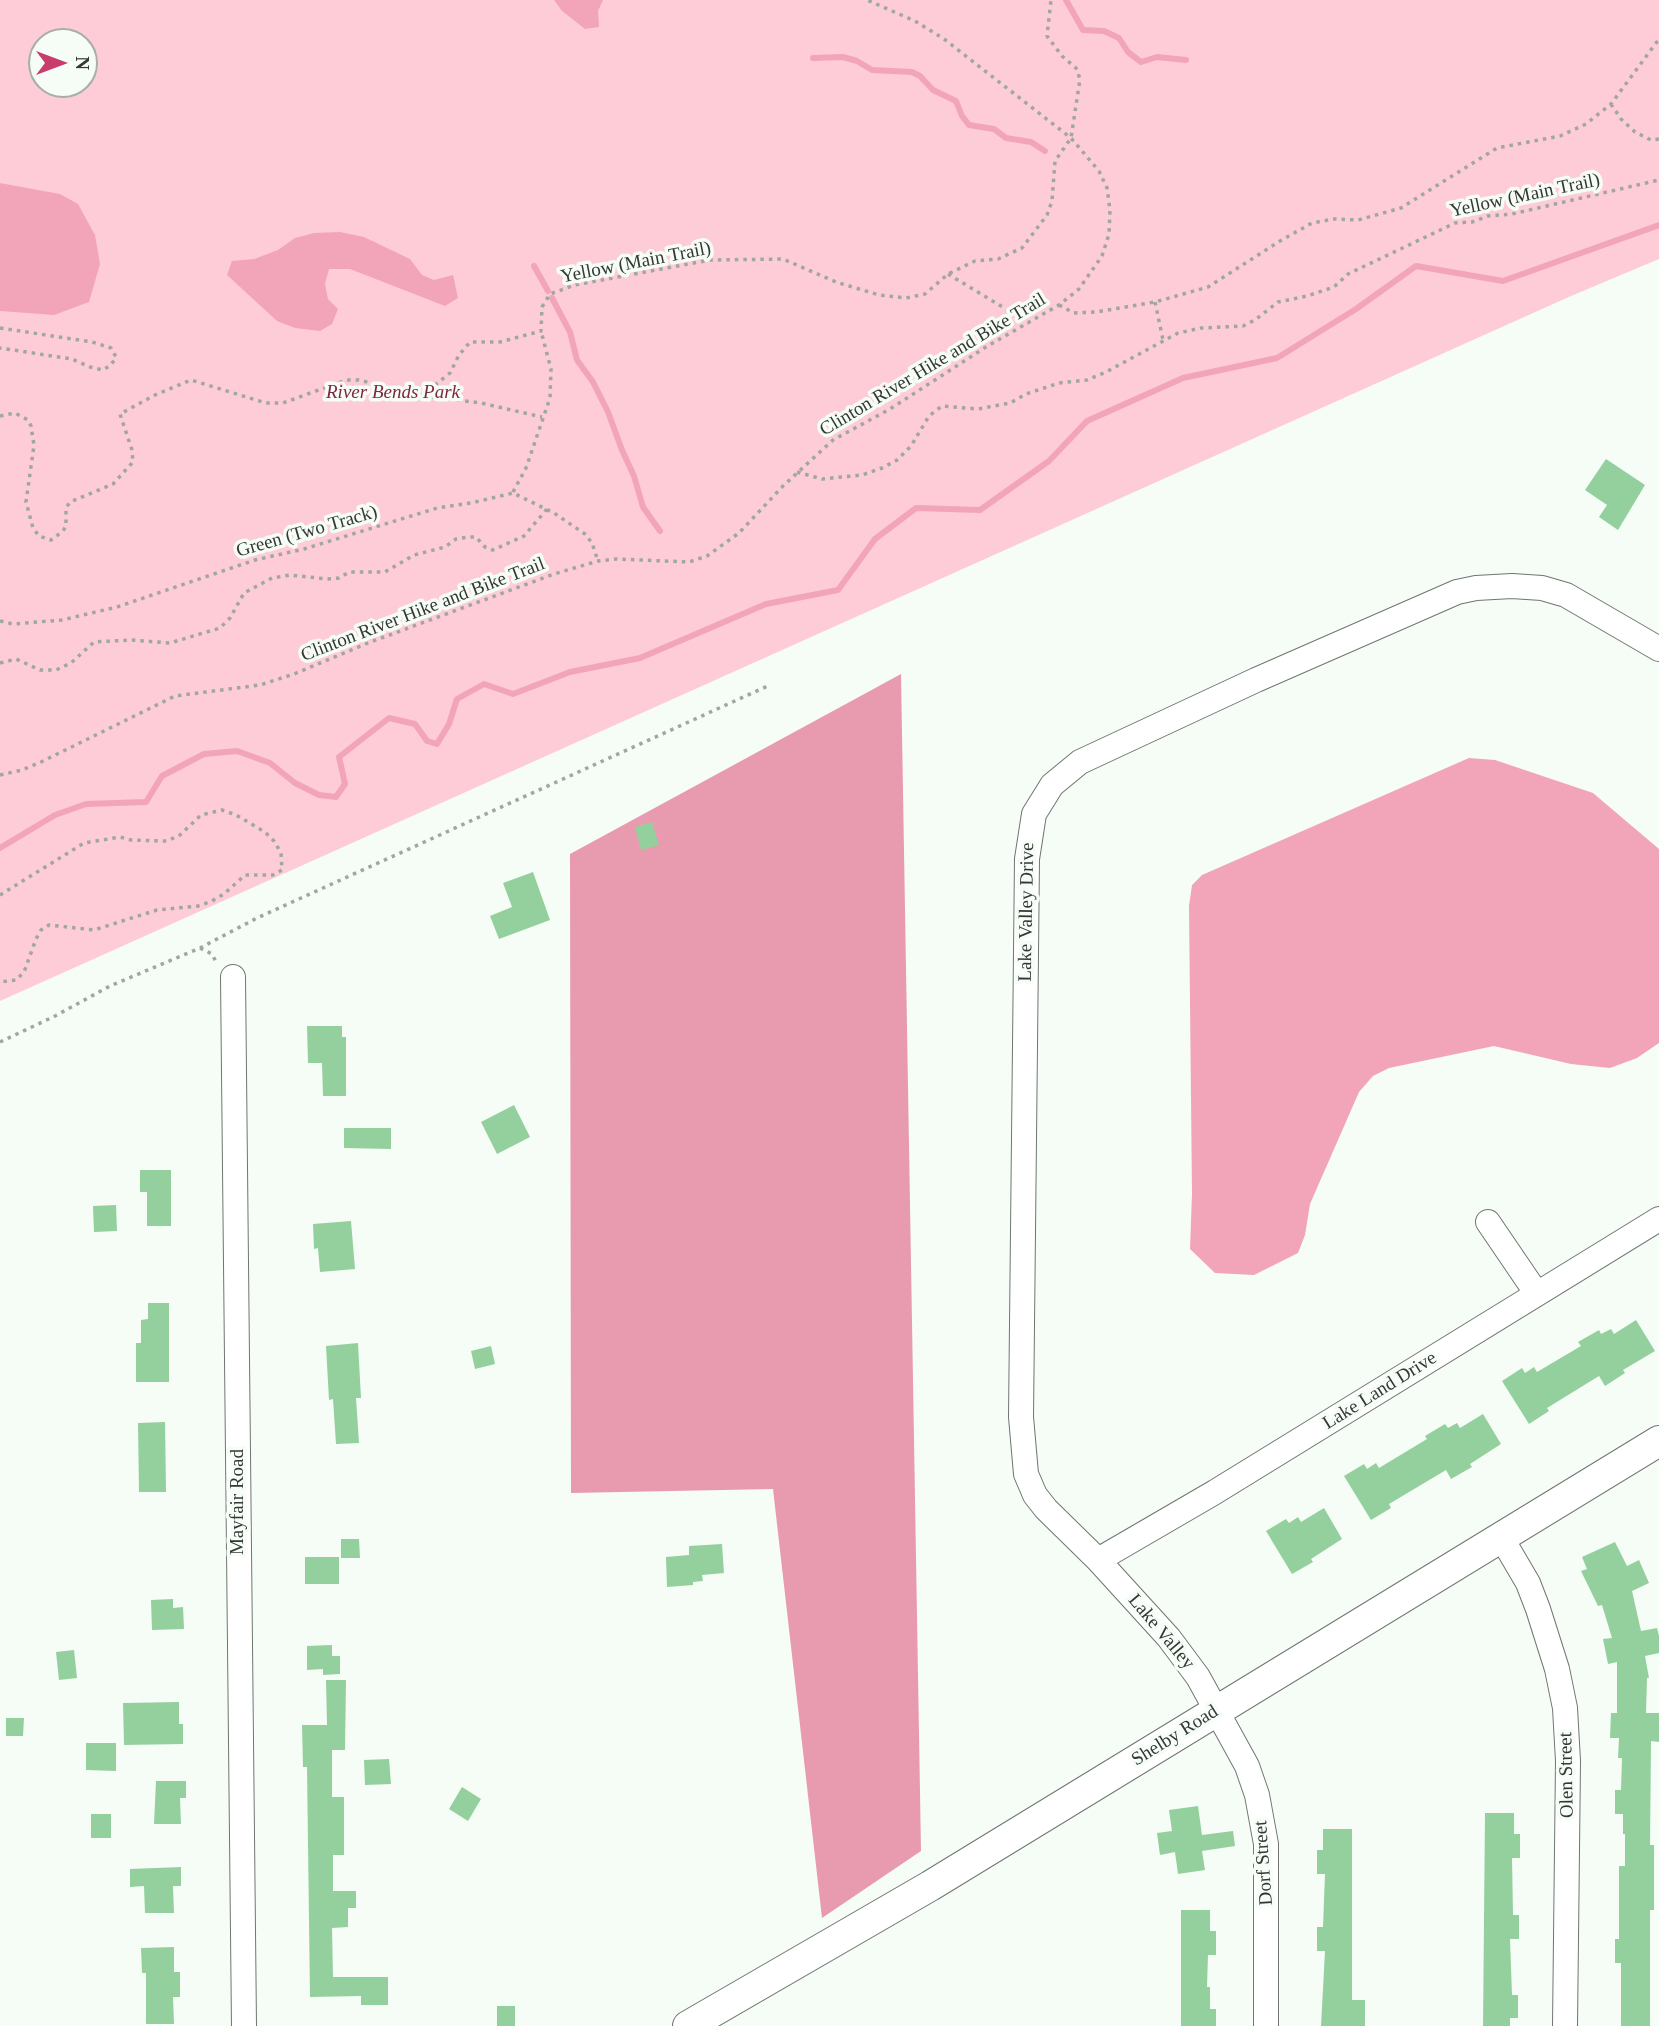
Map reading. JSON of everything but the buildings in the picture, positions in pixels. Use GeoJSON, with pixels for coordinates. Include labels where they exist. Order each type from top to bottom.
{"type":"FeatureCollection","features":[{"type":"Feature","properties":{"kind":"street","name":"Lake Valley Drive"},"geometry":{"type":"LineString","coordinates":[[1098,1560],[1035,1495],[1026,1474],[1022,1449],[1027,859],[1034,814],[1042,799],[1052,785],[1080,762],[1104,749],[1457,592],[1511,586],[1542,588],[1566,595],[1659,649]]}},
{"type":"Feature","properties":{"kind":"street","name":"Mayfair Road"},"geometry":{"type":"LineString","coordinates":[[233,977],[244,2026]]}},
{"type":"Feature","properties":{"kind":"street","name":"Lake Land Drive"},"geometry":{"type":"LineString","coordinates":[[1098,1560],[1215,1492],[1659,1219]]}},
{"type":"Feature","properties":{"kind":"street"},"geometry":{"type":"LineString","coordinates":[[1488,1222],[1537,1294]]}},
{"type":"Feature","properties":{"kind":"street","name":"Shelby Road"},"geometry":{"type":"LineString","coordinates":[[688,2026],[930,1886],[1659,1441]]}},
{"type":"Feature","properties":{"kind":"street","name":"Olen Street"},"geometry":{"type":"LineString","coordinates":[[1501,1537],[1528,1583],[1538,1609],[1557,1669],[1565,1708],[1568,1761],[1565,2026]]}},
{"type":"Feature","properties":{"kind":"street","name":"Lake Valley"},"geometry":{"type":"LineString","coordinates":[[1098,1560],[1169,1638],[1198,1677],[1216,1710]]}},
{"type":"Feature","properties":{"kind":"street","name":"Dorf Street"},"geometry":{"type":"LineString","coordinates":[[1216,1710],[1247,1766],[1264,1825],[1268,1868],[1266,2026]]}},
{"type":"Feature","properties":{"kind":"path","name":"Clinton River Hike and Bike Trail"},"geometry":{"type":"LineString","coordinates":[[0,775],[41,762],[176,696],[260,685],[517,587],[598,561],[616,559],[689,562],[707,556],[739,533],[797,472],[833,440],[890,409],[986,347],[1059,305],[1079,289],[1093,273],[1109,234],[1107,188],[1099,171],[1071,138],[944,39],[915,21],[867,0]]}},
{"type":"Feature","properties":{"kind":"path","name":"Yellow (Main Trail)"},"geometry":{"type":"LineString","coordinates":[[541,331],[542,307],[550,294],[575,285],[710,260],[783,259],[836,282],[879,295],[906,298],[925,294],[948,274],[975,261],[998,259],[1022,248],[1047,215],[1052,201],[1055,161],[1071,138],[1080,79],[1076,68],[1062,56],[1047,36],[1051,0]]}},
{"type":"Feature","properties":{"kind":"path"},"geometry":{"type":"LineString","coordinates":[[1059,305],[1074,313],[1096,312],[1155,302],[1208,287],[1312,223],[1334,219],[1358,220],[1401,208],[1497,148],[1560,136],[1586,124],[1612,104],[1659,39]]}},
{"type":"Feature","properties":{"kind":"path"},"geometry":{"type":"LineString","coordinates":[[1612,104],[1621,119],[1635,132],[1651,140],[1659,139]]}},
{"type":"Feature","properties":{"kind":"path","name":"Yellow (Main Trail)"},"geometry":{"type":"LineString","coordinates":[[797,472],[822,479],[853,476],[882,468],[897,460],[911,446],[929,416],[942,406],[978,409],[1010,403],[1026,394],[1059,383],[1097,376],[1163,340],[1201,328],[1243,326],[1278,302],[1299,299],[1334,287],[1348,274],[1455,223],[1512,214],[1659,180]]}},
{"type":"Feature","properties":{"kind":"path"},"geometry":{"type":"LineString","coordinates":[[948,274],[1029,323]]}},
{"type":"Feature","properties":{"kind":"path"},"geometry":{"type":"LineString","coordinates":[[1155,302],[1163,340]]}},
{"type":"Feature","properties":{"kind":"path"},"geometry":{"type":"LineString","coordinates":[[0,328],[92,342],[111,348],[116,357],[111,365],[103,370],[72,359],[0,348]]}},
{"type":"Feature","properties":{"kind":"path"},"geometry":{"type":"LineString","coordinates":[[421,396],[450,373],[459,355],[470,342],[500,342],[541,331],[551,369],[550,398],[526,468],[513,493],[547,509],[584,534],[592,543],[598,561]]}},
{"type":"Feature","properties":{"kind":"path"},"geometry":{"type":"LineString","coordinates":[[0,416],[15,413],[28,420],[31,426],[34,445],[26,502],[33,528],[39,536],[51,540],[66,526],[66,508],[70,502],[113,484],[133,463],[132,450],[120,414],[191,380],[266,403],[283,403],[346,380],[359,380],[421,396],[481,403],[542,417]]}},
{"type":"Feature","properties":{"kind":"path","name":"Green (Two Track)"},"geometry":{"type":"LineString","coordinates":[[0,621],[13,624],[62,620],[95,612],[255,560],[304,549],[438,508],[513,493]]}},
{"type":"Feature","properties":{"kind":"path"},"geometry":{"type":"LineString","coordinates":[[0,663],[16,659],[40,670],[56,670],[71,663],[94,642],[131,640],[170,643],[220,628],[230,618],[244,593],[272,578],[290,575],[327,579],[339,578],[349,572],[385,572],[414,555],[445,547],[456,539],[468,537],[476,537],[485,547],[493,550],[524,536],[547,509]]}},
{"type":"Feature","properties":{"kind":"path"},"geometry":{"type":"LineString","coordinates":[[0,1042],[110,986],[212,942],[257,918],[771,685]]}},
{"type":"Feature","properties":{"kind":"path"},"geometry":{"type":"LineString","coordinates":[[0,895],[84,843],[120,837],[142,841],[167,841],[180,835],[201,815],[222,810],[265,832],[281,853],[282,870],[273,875],[245,875],[224,894],[198,906],[157,910],[94,930],[49,925],[41,930],[36,939],[24,972],[16,979],[0,982]]}},
{"type":"Feature","properties":{"kind":"path"},"geometry":{"type":"LineString","coordinates":[[212,942],[212,954]]}},
{"type":"Feature","properties":{"kind":"green space","name":"River Bends Park"},"geometry":{"type":"Polygon","coordinates":[[[0,0],[1659,0],[1659,259],[1571,296],[0,1001],[0,0]]]}},
{"type":"Feature","properties":{"kind":"shaded area"},"geometry":{"type":"Polygon","coordinates":[[[554,0],[603,0],[598,11],[599,27],[585,29],[562,11],[554,0]]]}},
{"type":"Feature","properties":{"kind":"shaded area"},"geometry":{"type":"Polygon","coordinates":[[[0,183],[60,194],[78,204],[95,235],[100,264],[89,302],[54,315],[0,311],[0,183]]]}},
{"type":"Feature","properties":{"kind":"shaded area"},"geometry":{"type":"Polygon","coordinates":[[[340,232],[364,237],[410,259],[422,275],[434,280],[453,275],[458,298],[445,306],[350,269],[329,269],[325,284],[328,299],[338,309],[332,324],[320,331],[295,328],[277,321],[227,275],[232,261],[254,259],[278,250],[295,238],[314,233],[340,232]]]}},
{"type":"Feature","properties":{"kind":"shaded area"},"geometry":{"type":"Polygon","coordinates":[[[901,674],[921,1851],[822,1918],[773,1489],[571,1493],[570,854],[901,674]]]}},
{"type":"Feature","properties":{"kind":"shaded area"},"geometry":{"type":"Polygon","coordinates":[[[1469,758],[1495,760],[1593,793],[1659,849],[1659,1043],[1637,1058],[1610,1068],[1571,1064],[1494,1046],[1389,1068],[1373,1076],[1359,1092],[1310,1204],[1305,1235],[1298,1253],[1254,1275],[1215,1273],[1190,1249],[1192,1194],[1189,906],[1192,885],[1202,875],[1469,758]]]}},
{"type":"Feature","properties":{"kind":"waterway"},"geometry":{"type":"LineString","coordinates":[[1066,0],[1083,30],[1104,31],[1119,38],[1128,52],[1141,62],[1157,57],[1186,60]]}},
{"type":"Feature","properties":{"kind":"waterway"},"geometry":{"type":"LineString","coordinates":[[813,58],[843,57],[872,70],[912,72],[920,76],[933,90],[956,101],[969,125],[994,129],[1006,138],[1031,142],[1045,151]]}},
{"type":"Feature","properties":{"kind":"waterway"},"geometry":{"type":"LineString","coordinates":[[0,848],[55,815],[86,804],[146,802],[162,776],[204,754],[237,751],[270,763],[295,783],[319,795],[336,797],[345,784],[339,757],[389,718],[415,724],[427,741],[437,744],[449,724],[457,699],[484,684],[513,694],[570,672],[640,658],[766,604],[838,590],[875,539],[916,508],[980,510],[1049,461],[1087,421],[1183,378],[1277,358],[1356,309],[1416,266],[1503,281],[1659,225]]}},
{"type":"Feature","properties":{"kind":"waterway"},"geometry":{"type":"LineString","coordinates":[[534,266],[548,291]]}},
{"type":"Feature","properties":{"kind":"waterway"},"geometry":{"type":"LineString","coordinates":[[552,298],[570,332],[577,360],[593,382],[608,412],[634,476],[643,507],[660,531]]}}]}
